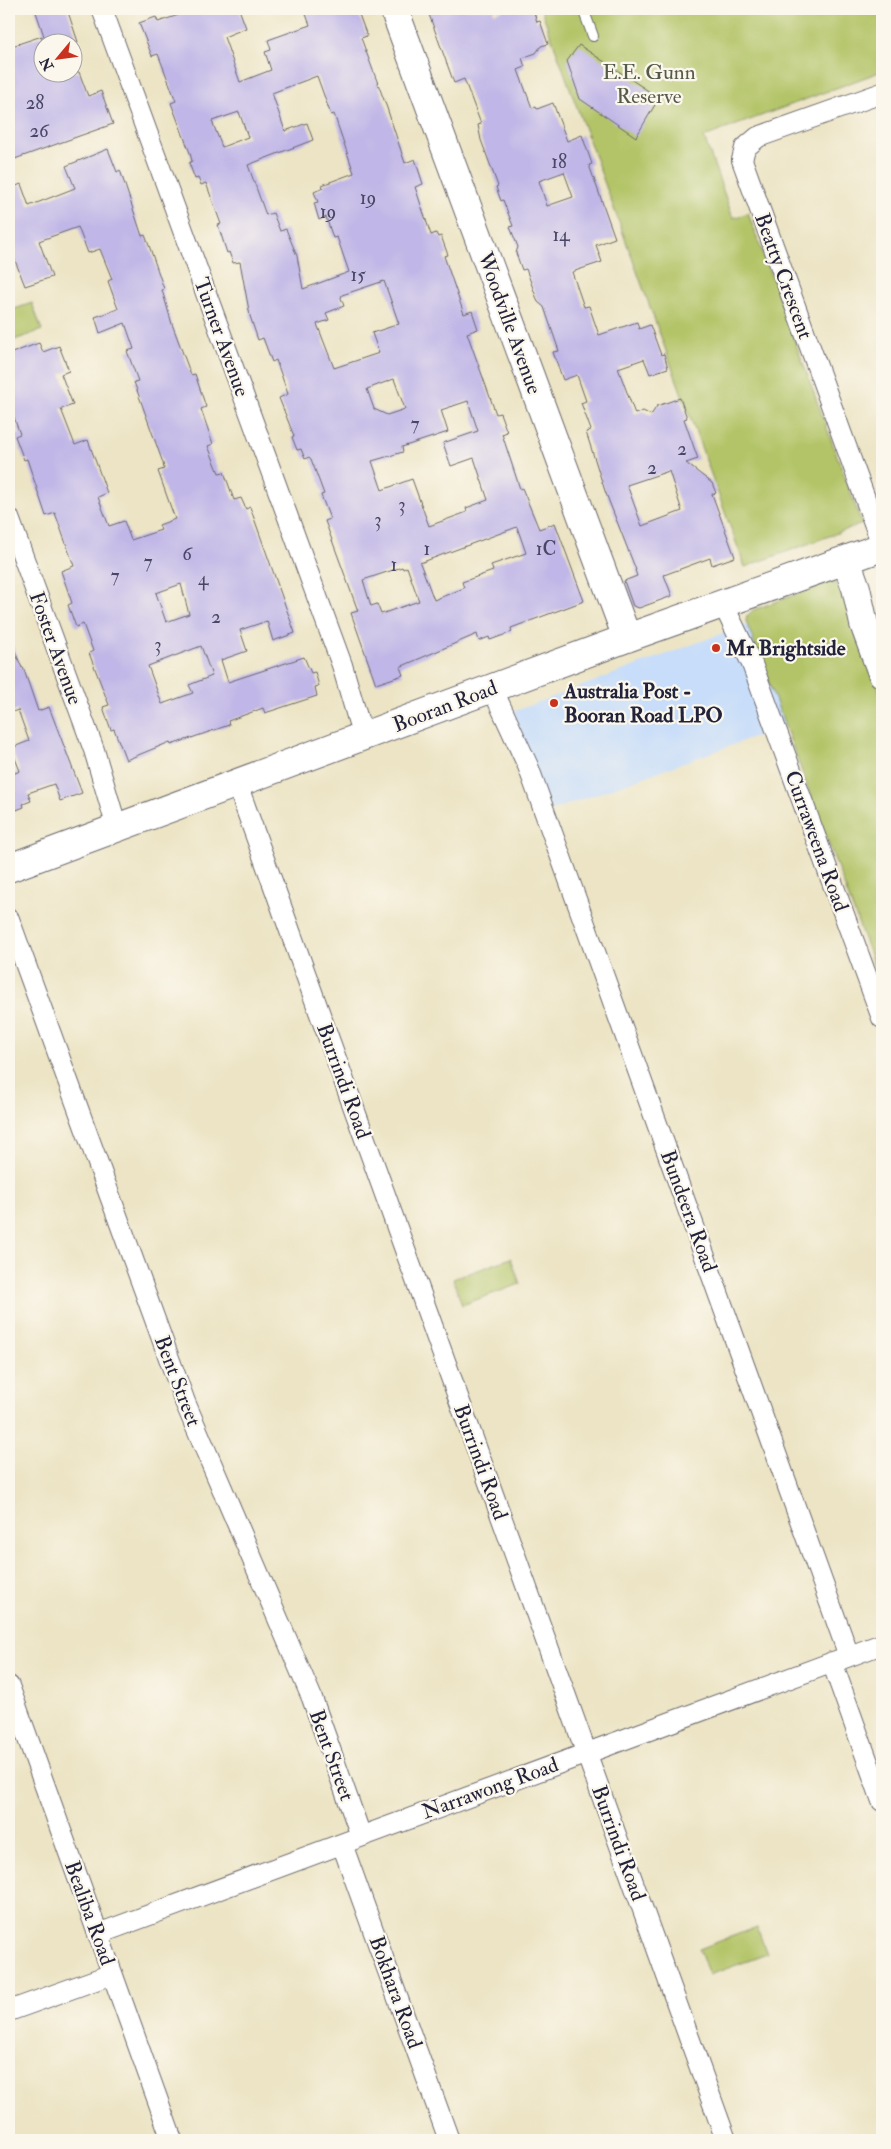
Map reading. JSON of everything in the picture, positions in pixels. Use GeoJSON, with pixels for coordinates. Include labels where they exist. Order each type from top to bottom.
{"type":"FeatureCollection","features":[{"type":"Feature","properties":{"kind":"street","name":"Turner Avenue"},"geometry":{"type":"LineString","coordinates":[[102,9],[342,664],[366,710],[369,735]]}},
{"type":"Feature","properties":{"kind":"street","name":"Woodville Avenue"},"geometry":{"type":"LineString","coordinates":[[394,9],[627,638]]}},
{"type":"Feature","properties":{"kind":"street","name":"Beatty Crescent"},"geometry":{"type":"LineString","coordinates":[[882,92],[758,137],[745,148],[742,160],[882,546]]}},
{"type":"Feature","properties":{"kind":"street","name":"Foster Avenue"},"geometry":{"type":"LineString","coordinates":[[9,518],[94,750],[120,801],[123,826]]}},
{"type":"Feature","properties":{"kind":"street","name":"Booran Road"},"geometry":{"type":"LineString","coordinates":[[9,868],[627,638],[882,546]]}},
{"type":"Feature","properties":{"kind":"street"},"geometry":{"type":"LineString","coordinates":[[841,562],[856,588],[864,624],[882,673]]}},
{"type":"Feature","properties":{"kind":"street","name":"Curraweena Road"},"geometry":{"type":"LineString","coordinates":[[729,602],[743,622],[752,664],[882,1018]]}},
{"type":"Feature","properties":{"kind":"street","name":"Bundeera Road"},"geometry":{"type":"LineString","coordinates":[[499,686],[517,720],[528,766],[840,1659],[882,1801]]}},
{"type":"Feature","properties":{"kind":"street","name":"Burrindi Road"},"geometry":{"type":"LineString","coordinates":[[237,784],[726,2140]]}},
{"type":"Feature","properties":{"kind":"street","name":"Bent Street"},"geometry":{"type":"LineString","coordinates":[[9,919],[185,1402],[312,1698],[361,1836]]}},
{"type":"Feature","properties":{"kind":"street","name":"Narrawong Road"},"geometry":{"type":"LineString","coordinates":[[98,1934],[882,1644]]}},
{"type":"Feature","properties":{"kind":"street","name":"Bealiba Road"},"geometry":{"type":"LineString","coordinates":[[9,1686],[172,2140]]}},
{"type":"Feature","properties":{"kind":"street","name":"Bokhara Road"},"geometry":{"type":"LineString","coordinates":[[342,1844],[449,2140]]}},
{"type":"Feature","properties":{"kind":"street"},"geometry":{"type":"LineString","coordinates":[[9,2011],[112,1974]]}},
{"type":"Feature","properties":{"kind":"lane"},"geometry":{"type":"LineString","coordinates":[[583,9],[593,36]]}},
{"type":"Feature","properties":{"kind":"shaded area"},"geometry":{"type":"Polygon","coordinates":[[[747,624],[785,726],[536,816],[499,717],[747,624]]]}},
{"type":"Feature","properties":{"kind":"green space","name":"E.E. Gunn Reserve"},"geometry":{"type":"Polygon","coordinates":[[[541,9],[882,9],[882,71],[704,137],[733,218],[748,213],[862,524],[745,567],[541,9]]]}},
{"type":"Feature","properties":{"kind":"green space"},"geometry":{"type":"Polygon","coordinates":[[[32,303],[42,330],[9,342],[9,311],[32,303]]]}},
{"type":"Feature","properties":{"kind":"green space"},"geometry":{"type":"Polygon","coordinates":[[[830,582],[837,584],[847,603],[882,698],[882,987],[746,621],[747,616],[753,610],[830,582]]]}},
{"type":"Feature","properties":{"kind":"green space"},"geometry":{"type":"Polygon","coordinates":[[[511,1258],[520,1284],[462,1305],[453,1279],[511,1258]]]}},
{"type":"Feature","properties":{"kind":"green space"},"geometry":{"type":"Polygon","coordinates":[[[757,1927],[767,1954],[709,1975],[699,1949],[757,1927]]]}},
{"type":"Feature","properties":{"kind":"building"},"geometry":{"type":"Polygon","coordinates":[[[35,9],[67,9],[75,32],[43,32],[35,9]]]}},
{"type":"Feature","properties":{"kind":"building"},"geometry":{"type":"Polygon","coordinates":[[[196,9],[239,9],[246,28],[224,37],[240,82],[271,70],[265,52],[271,50],[268,40],[310,25],[304,9],[357,9],[367,36],[361,38],[405,163],[415,159],[423,184],[415,187],[431,235],[436,233],[438,237],[441,236],[448,255],[444,256],[464,314],[472,311],[478,329],[467,333],[496,414],[500,413],[507,432],[502,434],[520,489],[522,488],[539,529],[555,523],[584,601],[511,628],[512,632],[490,640],[489,637],[479,641],[477,634],[400,667],[403,675],[376,684],[351,613],[358,611],[325,521],[330,519],[321,495],[324,494],[311,459],[309,457],[305,459],[301,449],[297,450],[292,437],[294,436],[279,398],[288,394],[276,360],[272,362],[263,338],[258,340],[250,316],[240,262],[233,263],[229,252],[227,253],[218,225],[221,224],[206,183],[201,185],[198,178],[195,179],[189,163],[192,161],[190,153],[171,103],[176,101],[158,54],[152,56],[139,23],[156,17],[158,22],[196,9]],[[317,76],[272,93],[285,131],[307,123],[313,140],[248,165],[266,215],[273,213],[280,231],[286,229],[297,256],[303,289],[349,272],[337,237],[333,238],[326,217],[319,220],[314,203],[318,202],[314,192],[323,188],[322,185],[354,173],[334,114],[331,115],[317,76]],[[239,112],[212,121],[222,147],[248,137],[239,112]],[[384,281],[342,295],[341,298],[344,306],[326,313],[329,320],[317,324],[334,368],[379,353],[372,333],[399,324],[384,281]],[[394,379],[367,389],[374,409],[387,415],[405,409],[394,379]],[[468,401],[441,410],[448,432],[402,447],[403,452],[372,461],[382,490],[412,479],[429,526],[467,512],[466,508],[488,500],[474,458],[451,466],[443,443],[478,431],[468,401]],[[517,527],[420,563],[434,600],[464,588],[462,582],[493,571],[491,565],[526,553],[517,527]],[[407,567],[363,580],[371,606],[377,604],[381,614],[419,601],[407,567]]]}},
{"type":"Feature","properties":{"kind":"building"},"geometry":{"type":"Polygon","coordinates":[[[427,9],[493,9],[494,13],[506,9],[533,9],[537,22],[540,21],[548,44],[541,46],[536,53],[522,58],[525,67],[518,70],[532,108],[536,107],[537,109],[553,103],[567,141],[582,135],[592,164],[589,165],[615,238],[596,245],[602,262],[572,272],[584,307],[589,306],[599,335],[637,322],[639,329],[650,325],[661,355],[664,354],[668,368],[650,374],[644,359],[618,368],[635,414],[643,411],[651,415],[657,406],[680,398],[687,418],[684,419],[698,459],[686,463],[712,483],[716,493],[712,494],[735,557],[712,565],[710,558],[664,575],[672,596],[639,608],[633,606],[624,581],[637,576],[636,570],[605,491],[586,432],[591,430],[581,403],[586,401],[577,375],[563,380],[553,352],[559,351],[544,307],[538,302],[526,269],[522,270],[516,253],[518,247],[510,227],[513,226],[503,200],[501,201],[496,187],[498,186],[481,140],[478,125],[481,124],[464,79],[454,83],[427,9]],[[564,172],[539,181],[547,206],[573,197],[564,172]],[[669,471],[627,485],[642,526],[682,511],[669,471]]]}},
{"type":"Feature","properties":{"kind":"building"},"geometry":{"type":"Polygon","coordinates":[[[32,39],[32,82],[82,82],[82,80],[88,96],[101,91],[113,124],[9,161],[9,47],[32,39]]]}},
{"type":"Feature","properties":{"kind":"building"},"geometry":{"type":"Polygon","coordinates":[[[579,45],[659,98],[636,137],[580,99],[567,61],[579,45]]]}},
{"type":"Feature","properties":{"kind":"building"},"geometry":{"type":"Polygon","coordinates":[[[108,149],[117,172],[120,170],[142,236],[145,235],[164,289],[162,290],[172,324],[191,375],[195,374],[206,407],[201,409],[213,444],[208,446],[219,473],[224,472],[234,500],[241,498],[246,509],[250,507],[295,633],[273,641],[267,621],[240,630],[247,651],[221,660],[228,682],[304,657],[311,673],[315,672],[319,686],[315,687],[317,696],[265,713],[263,708],[228,721],[229,725],[171,745],[170,742],[126,760],[114,729],[111,730],[103,707],[109,705],[89,653],[93,651],[83,624],[76,627],[68,605],[72,603],[61,571],[74,566],[55,513],[46,516],[27,459],[24,460],[15,436],[20,434],[9,404],[9,354],[39,343],[43,352],[59,346],[69,371],[61,374],[73,405],[61,409],[75,445],[88,440],[107,493],[98,497],[109,526],[124,521],[131,540],[161,530],[159,525],[175,519],[158,471],[164,469],[163,463],[134,382],[138,381],[127,351],[134,349],[125,323],[100,333],[95,317],[118,309],[108,281],[112,279],[100,249],[88,253],[78,227],[39,241],[52,277],[25,286],[9,245],[9,189],[21,184],[29,206],[75,188],[66,166],[108,149]],[[181,584],[156,593],[166,622],[189,614],[181,584]],[[201,646],[148,666],[162,704],[193,693],[189,685],[212,676],[201,646]]]}},
{"type":"Feature","properties":{"kind":"building"},"geometry":{"type":"Polygon","coordinates":[[[9,637],[23,667],[38,711],[49,707],[82,793],[60,801],[54,784],[28,793],[31,801],[23,804],[24,807],[9,813],[9,771],[10,775],[20,771],[11,748],[29,741],[18,710],[9,713],[9,637]]]}},
{"type":"Feature","properties":{"kind":"place","name":"Mr Brightside"},"geometry":{"type":"Point","coordinates":[716,648]}},
{"type":"Feature","properties":{"kind":"place","name":"Australia Post - Booran Road LPO"},"geometry":{"type":"Point","coordinates":[554,703]}}]}
